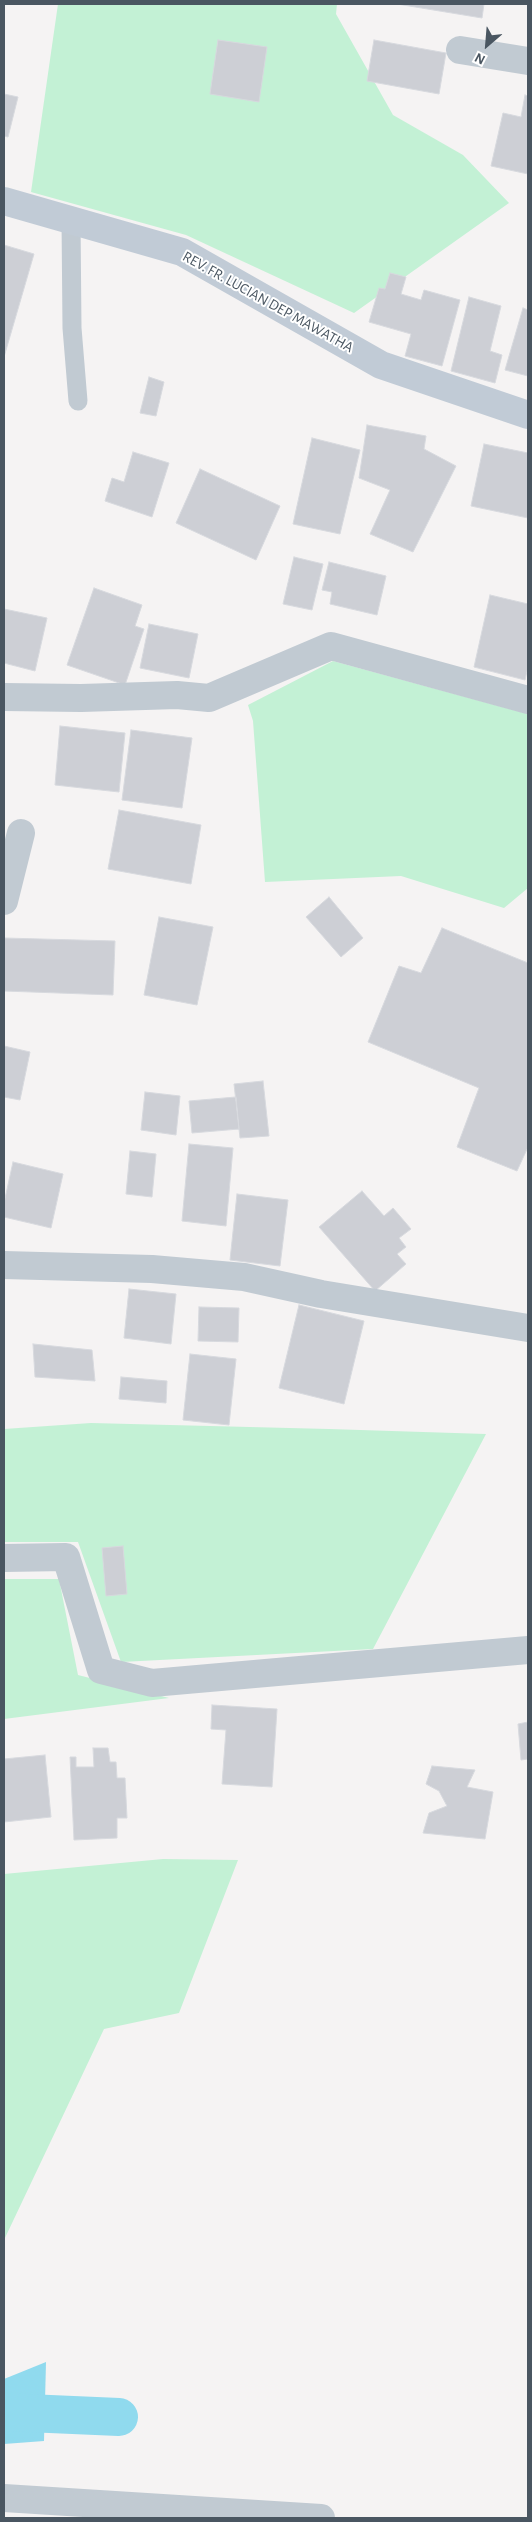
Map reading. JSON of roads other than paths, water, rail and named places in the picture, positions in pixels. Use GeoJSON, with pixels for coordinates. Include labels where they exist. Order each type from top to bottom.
{"type":"FeatureCollection","features":[{"type":"Feature","properties":{"kind":"street"},"geometry":{"type":"LineString","coordinates":[[460,50],[528,61]]}},
{"type":"Feature","properties":{"kind":"street","name":"REV. FR. LUCIAN DEP MAWATHA"},"geometry":{"type":"LineString","coordinates":[[4,201],[182,252],[381,365],[528,415]]}},
{"type":"Feature","properties":{"kind":"street"},"geometry":{"type":"LineString","coordinates":[[4,697],[81,698],[177,695],[209,698],[331,646],[528,700]]}},
{"type":"Feature","properties":{"kind":"street"},"geometry":{"type":"LineString","coordinates":[[4,901],[21,833]]}},
{"type":"Feature","properties":{"kind":"street"},"geometry":{"type":"LineString","coordinates":[[4,1265],[152,1269],[244,1277],[321,1294],[528,1328]]}},
{"type":"Feature","properties":{"kind":"street"},"geometry":{"type":"LineString","coordinates":[[4,1558],[66,1557],[101,1670],[152,1683],[528,1650]]}},
{"type":"Feature","properties":{"kind":"street"},"geometry":{"type":"LineString","coordinates":[[4,2498],[321,2518]]}},
{"type":"Feature","properties":{"kind":"lane"},"geometry":{"type":"LineString","coordinates":[[71,220],[72,328],[78,401]]}},
{"type":"Feature","properties":{"kind":"water"},"geometry":{"type":"Polygon","coordinates":[[[46,2362],[44,2441],[4,2444],[4,2379],[46,2362]]]}},
{"type":"Feature","properties":{"kind":"waterway"},"geometry":{"type":"LineString","coordinates":[[4,2412],[119,2417]]}}]}
